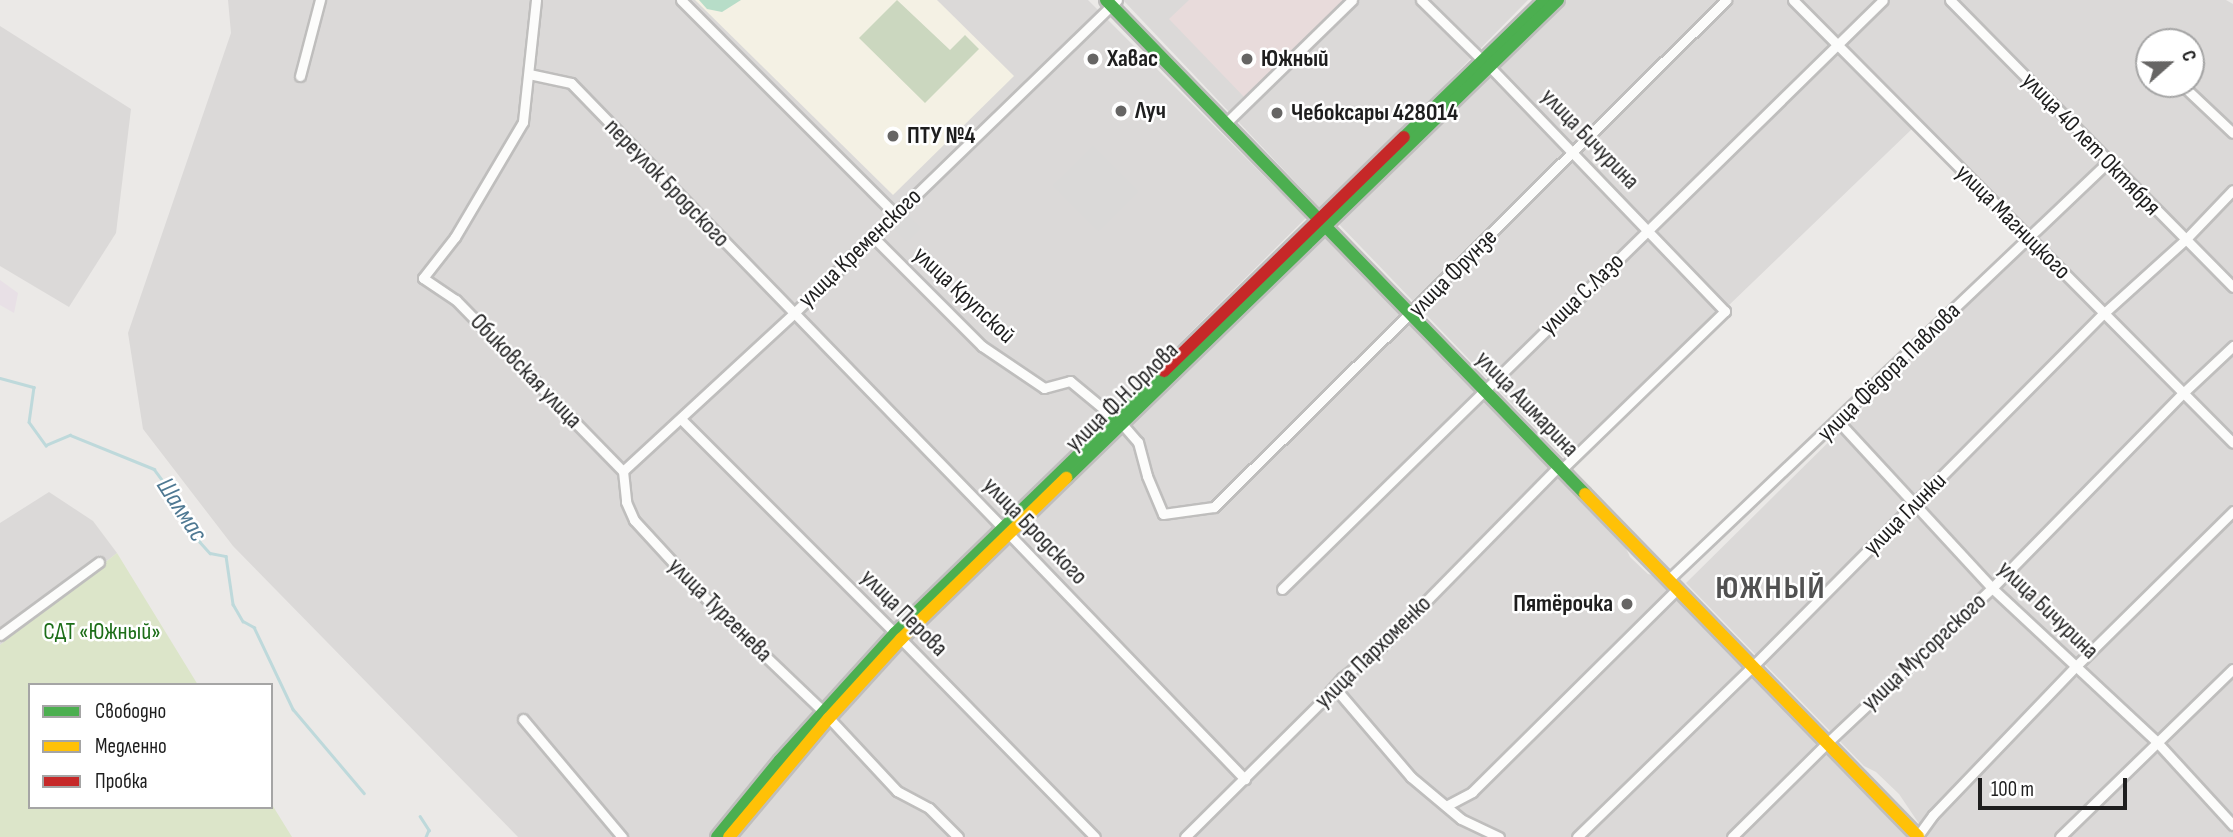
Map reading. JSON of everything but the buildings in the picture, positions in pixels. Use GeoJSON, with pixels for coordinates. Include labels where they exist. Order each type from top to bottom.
{"type":"FeatureCollection","features":[{"type":"Feature","properties":{"kind":"street"},"geometry":{"type":"LineString","coordinates":[[300,76],[320,0]]}},
{"type":"Feature","properties":{"kind":"street"},"geometry":{"type":"LineString","coordinates":[[529,74],[536,0]]}},
{"type":"Feature","properties":{"kind":"street"},"geometry":{"type":"LineString","coordinates":[[681,0],[895,214]]}},
{"type":"Feature","properties":{"kind":"street"},"geometry":{"type":"LineString","coordinates":[[1226,123],[1352,0]]}},
{"type":"Feature","properties":{"kind":"street","name":"улица Бичурина"},"geometry":{"type":"LineString","coordinates":[[1421,0],[1573,151],[1725,311]]}},
{"type":"Feature","properties":{"kind":"street","name":"улица Ф.Н.Орлова"},"geometry":{"type":"LineString","coordinates":[[1486,64],[1545,0]]}},
{"type":"Feature","properties":{"kind":"street","name":"улица Ф.Н.Орлова"},"geometry":{"type":"LineString","coordinates":[[718,837],[898,636],[1486,64],[1558,0]]}},
{"type":"Feature","properties":{"kind":"street","name":"улица Фрунзе"},"geometry":{"type":"LineString","coordinates":[[1163,514],[1214,507],[1726,0]]}},
{"type":"Feature","properties":{"kind":"street","name":"улица Магницкого"},"geometry":{"type":"LineString","coordinates":[[1793,0],[2233,443]]}},
{"type":"Feature","properties":{"kind":"street","name":"улица С.Лазо"},"geometry":{"type":"LineString","coordinates":[[1282,589],[1883,0]]}},
{"type":"Feature","properties":{"kind":"street","name":"улица 40 лет Октября"},"geometry":{"type":"LineString","coordinates":[[1950,0],[2233,287]]}},
{"type":"Feature","properties":{"kind":"street","name":"улица Кременского"},"geometry":{"type":"LineString","coordinates":[[623,471],[793,314],[1111,2]]}},
{"type":"Feature","properties":{"kind":"street","name":"улица Ашмарина"},"geometry":{"type":"LineString","coordinates":[[1111,2],[1918,837]]}},
{"type":"Feature","properties":{"kind":"street","name":"Обиковская улица"},"geometry":{"type":"LineString","coordinates":[[529,74],[526,113],[518,131],[455,237],[423,278],[456,300],[623,471]]}},
{"type":"Feature","properties":{"kind":"street","name":"переулок Бродского"},"geometry":{"type":"LineString","coordinates":[[529,74],[571,83],[793,314]]}},
{"type":"Feature","properties":{"kind":"street"},"geometry":{"type":"LineString","coordinates":[[2196,98],[2233,133]]}},
{"type":"Feature","properties":{"kind":"street","name":"улица Фёдора Павлова"},"geometry":{"type":"LineString","coordinates":[[1446,806],[1472,792],[1673,584],[1838,421],[2108,162]]}},
{"type":"Feature","properties":{"kind":"street","name":"улица Глинки"},"geometry":{"type":"LineString","coordinates":[[1577,837],[1753,666],[2104,314],[2185,240],[2233,190]]}},
{"type":"Feature","properties":{"kind":"street","name":"улица Крупской"},"geometry":{"type":"LineString","coordinates":[[872,236],[982,346],[1044,388],[1070,381],[1119,422],[1138,442],[1147,476],[1163,514]]}},
{"type":"Feature","properties":{"kind":"street","name":"улица Пархоменко"},"geometry":{"type":"LineString","coordinates":[[1185,837],[1342,678],[1381,647],[1561,468],[1725,311]]}},
{"type":"Feature","properties":{"kind":"street","name":"улица Бродского"},"geometry":{"type":"LineString","coordinates":[[793,314],[1245,779]]}},
{"type":"Feature","properties":{"kind":"street","name":"улица Мусоргского"},"geometry":{"type":"LineString","coordinates":[[1732,837],[1828,742],[1992,589],[2183,393],[2233,346]]}},
{"type":"Feature","properties":{"kind":"street","name":"улица Перова"},"geometry":{"type":"LineString","coordinates":[[681,420],[1095,837]]}},
{"type":"Feature","properties":{"kind":"street","name":"улица Бичурина"},"geometry":{"type":"LineString","coordinates":[[1838,421],[1992,589],[2156,741],[2233,825]]}},
{"type":"Feature","properties":{"kind":"street","name":"улица Тургенева"},"geometry":{"type":"LineString","coordinates":[[623,471],[625,502],[634,520],[713,606],[826,714],[897,791],[929,808],[958,837]]}},
{"type":"Feature","properties":{"kind":"street"},"geometry":{"type":"LineString","coordinates":[[1918,837],[1933,815],[2075,667],[2233,511]]}},
{"type":"Feature","properties":{"kind":"street"},"geometry":{"type":"LineString","coordinates":[[0,635],[99,562]]}},
{"type":"Feature","properties":{"kind":"street"},"geometry":{"type":"LineString","coordinates":[[2060,837],[2233,669]]}},
{"type":"Feature","properties":{"kind":"street"},"geometry":{"type":"LineString","coordinates":[[1335,688],[1411,777],[1461,819],[1499,837]]}},
{"type":"Feature","properties":{"kind":"street","name":"улица Ф.Н.Орлова"},"geometry":{"type":"LineString","coordinates":[[729,837],[826,714]]}},
{"type":"Feature","properties":{"kind":"street"},"geometry":{"type":"LineString","coordinates":[[523,719],[622,837]]}},
{"type":"Feature","properties":{"kind":"shaded area"},"geometry":{"type":"Polygon","coordinates":[[[228,0],[1088,0],[1306,218],[889,630],[710,837],[518,837],[233,546],[143,429],[128,333],[231,33],[228,0]]]}},
{"type":"Feature","properties":{"kind":"shaded area","name":"ПТУ №4"},"geometry":{"type":"Polygon","coordinates":[[[695,0],[937,0],[1014,76],[893,195],[695,0]]]}},
{"type":"Feature","properties":{"kind":"shaded area"},"geometry":{"type":"Polygon","coordinates":[[[1123,0],[1528,0],[1322,210],[1123,0]]]}},
{"type":"Feature","properties":{"kind":"shaded area","name":"Южный"},"geometry":{"type":"Polygon","coordinates":[[[1189,0],[1344,0],[1246,99],[1169,19],[1189,0]]]}},
{"type":"Feature","properties":{"kind":"shaded area"},"geometry":{"type":"Polygon","coordinates":[[[1564,0],[2226,0],[2233,4],[2233,837],[1928,837],[1899,794],[1876,772],[1864,766],[1686,583],[2027,246],[1913,128],[1567,461],[1335,220],[1564,0]]]}},
{"type":"Feature","properties":{"kind":"shaded area"},"geometry":{"type":"Polygon","coordinates":[[[0,26],[131,109],[116,233],[69,307],[0,266],[0,26]]]}},
{"type":"Feature","properties":{"kind":"shaded area"},"geometry":{"type":"Polygon","coordinates":[[[1093,146],[1138,191],[1099,231],[1053,186],[1093,146]]]}},
{"type":"Feature","properties":{"kind":"shaded area"},"geometry":{"type":"Polygon","coordinates":[[[901,208],[920,228],[907,241],[887,221],[901,208]]]}},
{"type":"Feature","properties":{"kind":"shaded area"},"geometry":{"type":"Polygon","coordinates":[[[1322,234],[1623,542],[1630,557],[1648,574],[1660,577],[1910,837],[735,837],[903,641],[1322,234]]]}},
{"type":"Feature","properties":{"kind":"shaded area"},"geometry":{"type":"Polygon","coordinates":[[[0,280],[18,293],[14,313],[0,305],[0,280]]]}},
{"type":"Feature","properties":{"kind":"shaded area"},"geometry":{"type":"Polygon","coordinates":[[[49,492],[93,521],[117,553],[0,645],[0,523],[49,492]]]}},
{"type":"Feature","properties":{"kind":"green space"},"geometry":{"type":"Polygon","coordinates":[[[699,0],[741,0],[722,12],[707,9],[699,0]]]}},
{"type":"Feature","properties":{"kind":"green space"},"geometry":{"type":"Polygon","coordinates":[[[897,0],[950,50],[965,35],[979,49],[925,103],[859,38],[897,0]]]}},
{"type":"Feature","properties":{"kind":"green space","name":"СДТ «Южный»"},"geometry":{"type":"Polygon","coordinates":[[[117,553],[197,683],[28,683],[28,809],[273,809],[273,806],[292,837],[0,837],[0,645],[117,553]]]}},
{"type":"Feature","properties":{"kind":"waterway","name":"Шалмас"},"geometry":{"type":"LineString","coordinates":[[0,378],[34,387],[29,422],[46,445],[70,435],[154,469],[189,516],[200,542],[210,553],[226,556],[233,604],[243,621],[254,627],[293,709],[364,793]]}},
{"type":"Feature","properties":{"kind":"waterway","name":"Шалмас"},"geometry":{"type":"LineString","coordinates":[[420,816],[429,830],[426,837]]}},
{"type":"Feature","properties":{"kind":"traffic: fast"},"geometry":{"type":"LineString","coordinates":[[1106,0],[1585,494]]}},
{"type":"Feature","properties":{"kind":"traffic: fast"},"geometry":{"type":"LineString","coordinates":[[1404,137],[1545,0]]}},
{"type":"Feature","properties":{"kind":"traffic: fast"},"geometry":{"type":"LineString","coordinates":[[1066,478],[1558,0]]}},
{"type":"Feature","properties":{"kind":"traffic: fast"},"geometry":{"type":"LineString","coordinates":[[717,837],[780,760],[895,633],[1164,371]]}},
{"type":"Feature","properties":{"kind":"traffic: slow"},"geometry":{"type":"LineString","coordinates":[[729,837],[829,718],[901,639],[1066,478]]}},
{"type":"Feature","properties":{"kind":"traffic: slow"},"geometry":{"type":"LineString","coordinates":[[1585,494],[1918,837]]}},
{"type":"Feature","properties":{"kind":"traffic: jam"},"geometry":{"type":"LineString","coordinates":[[1164,371],[1404,137]]}},
{"type":"Feature","properties":{"kind":"place","name":"Хавас"},"geometry":{"type":"Point","coordinates":[1093,59]}},
{"type":"Feature","properties":{"kind":"place","name":"Южный"},"geometry":{"type":"Point","coordinates":[1247,59]}},
{"type":"Feature","properties":{"kind":"place","name":"Луч"},"geometry":{"type":"Point","coordinates":[1121,111]}},
{"type":"Feature","properties":{"kind":"place","name":"Чебоксары 428014"},"geometry":{"type":"Point","coordinates":[1277,113]}},
{"type":"Feature","properties":{"kind":"place","name":"ПТУ №4"},"geometry":{"type":"Point","coordinates":[893,136]}},
{"type":"Feature","properties":{"kind":"place","name":"Пятёрочка"},"geometry":{"type":"Point","coordinates":[1627,604]}},
{"type":"Feature","properties":{"kind":"district","name":"ЮЖНЫЙ"},"geometry":{"type":"Point","coordinates":[1771,589]}}]}
